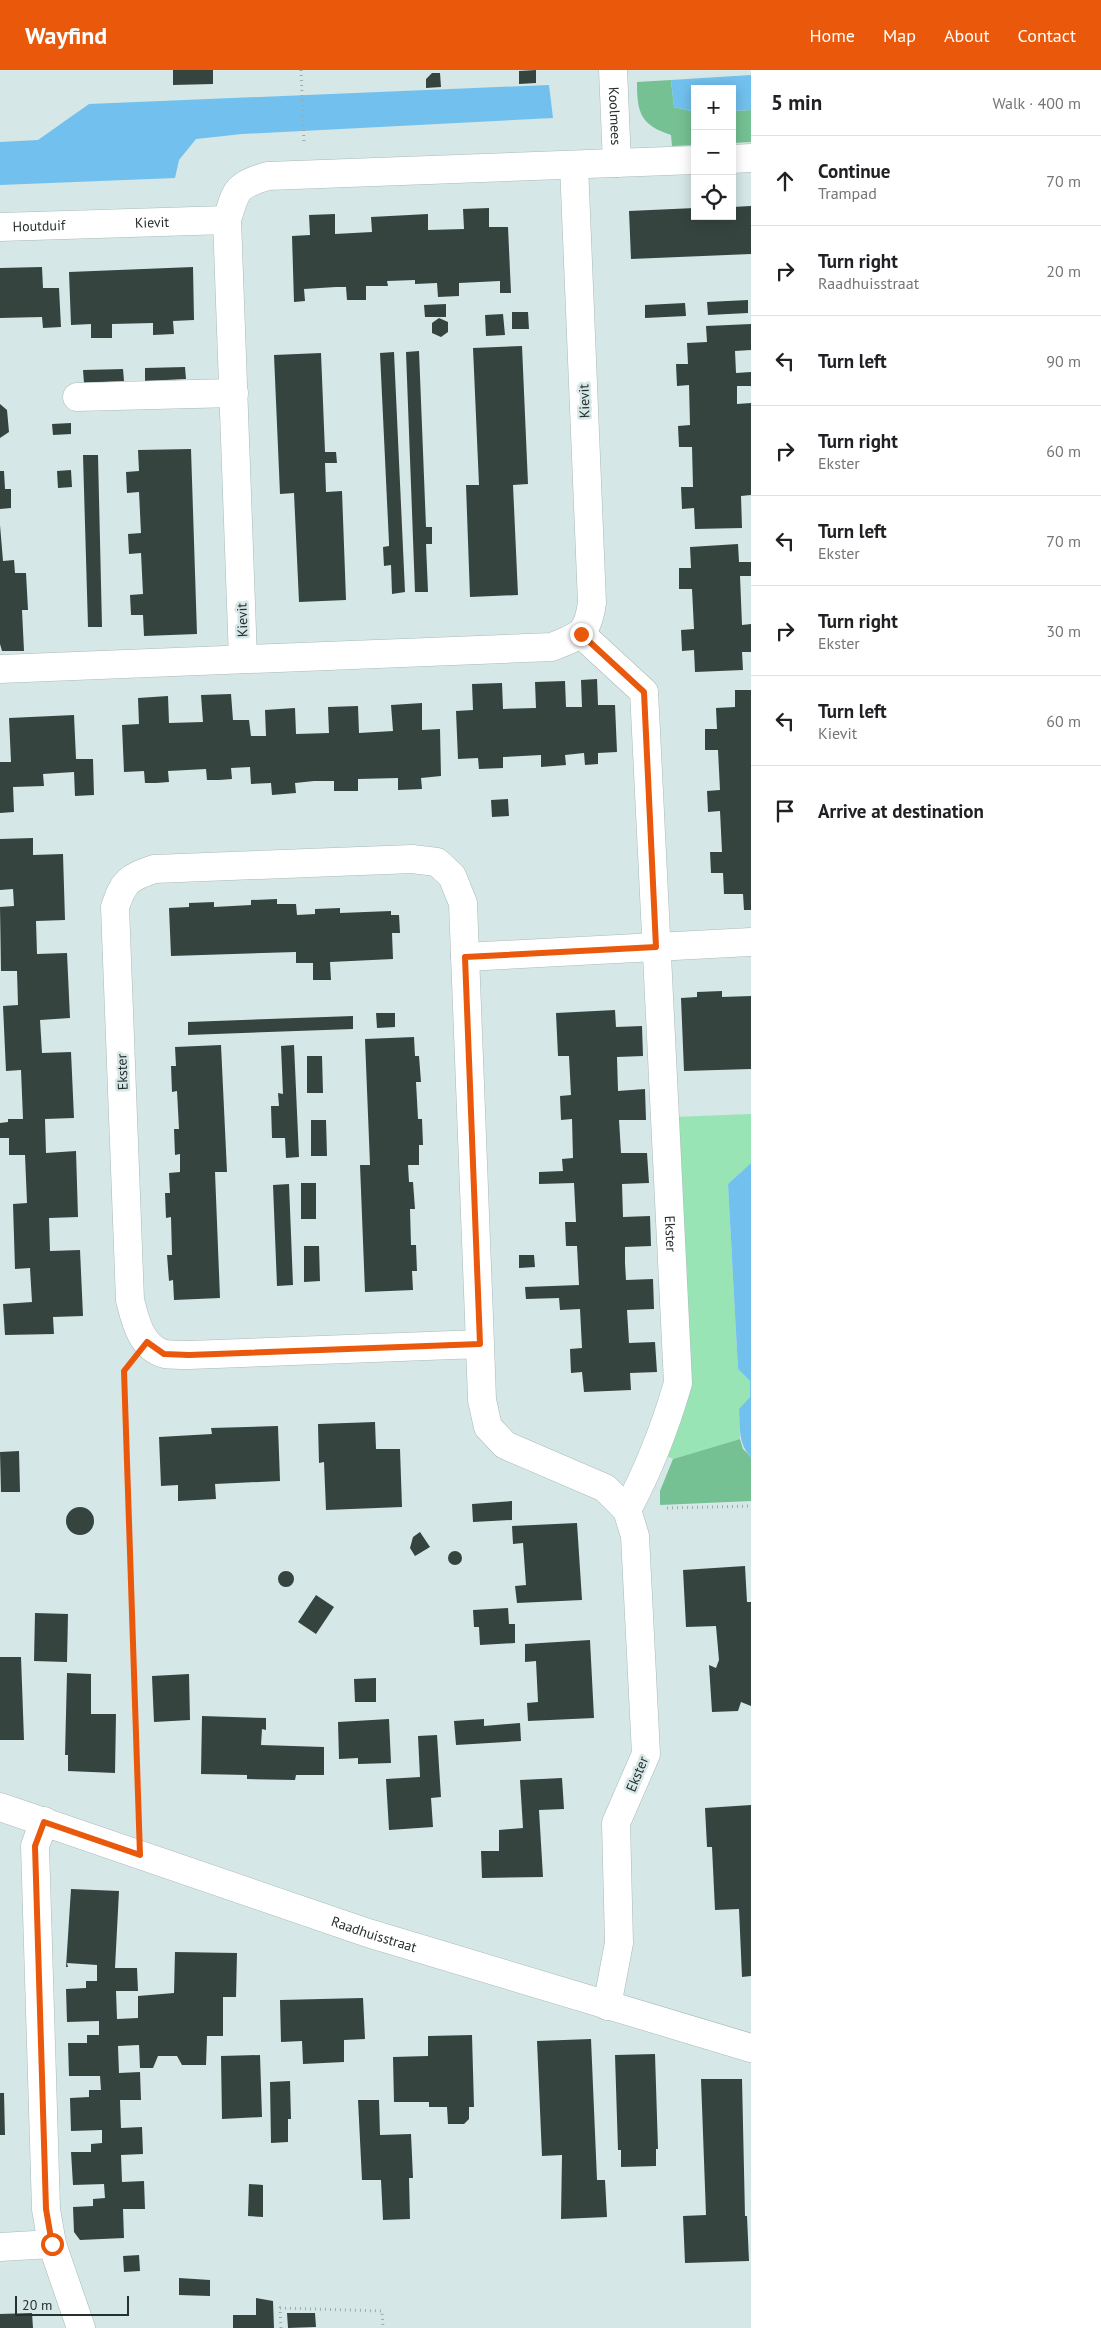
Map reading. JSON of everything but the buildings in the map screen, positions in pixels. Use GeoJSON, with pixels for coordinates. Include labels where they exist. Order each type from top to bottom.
{"type":"FeatureCollection","features":[{"type":"Feature","properties":{"kind":"street","name":"Koolmees"},"geometry":{"type":"LineString","coordinates":[[613,70],[617,163]]}},
{"type":"Feature","properties":{"kind":"street"},"geometry":{"type":"LineString","coordinates":[[736,159],[751,158]]}},
{"type":"Feature","properties":{"kind":"street","name":"Kievit"},"geometry":{"type":"LineString","coordinates":[[243,659],[227,220],[236,192],[249,181],[268,176],[691,160]]}},
{"type":"Feature","properties":{"kind":"street","name":"Kievit"},"geometry":{"type":"LineString","coordinates":[[574,165],[592,603],[589,620],[581,634]]}},
{"type":"Feature","properties":{"kind":"street","name":"Kievit"},"geometry":{"type":"LineString","coordinates":[[77,225],[227,220]]}},
{"type":"Feature","properties":{"kind":"street","name":"Houtduif"},"geometry":{"type":"LineString","coordinates":[[0,228],[77,225]]}},
{"type":"Feature","properties":{"kind":"street"},"geometry":{"type":"LineString","coordinates":[[77,397],[234,393]]}},
{"type":"Feature","properties":{"kind":"street"},"geometry":{"type":"LineString","coordinates":[[0,669],[552,647],[581,634],[644,692],[656,947]]}},
{"type":"Feature","properties":{"kind":"street","name":"Ekster"},"geometry":{"type":"LineString","coordinates":[[147,1342],[136,1326],[130,1300],[115,907],[122,886],[132,876],[154,869],[412,859],[437,862],[452,876],[463,903],[482,1400],[488,1427],[505,1445],[604,1488],[627,1510],[635,1536],[646,1754],[616,1823],[620,1943],[607,2006]]}},
{"type":"Feature","properties":{"kind":"street"},"geometry":{"type":"LineString","coordinates":[[465,957],[751,942]]}},
{"type":"Feature","properties":{"kind":"street","name":"Ekster"},"geometry":{"type":"LineString","coordinates":[[627,1510],[644,1477],[666,1424],[678,1384],[656,947]]}},
{"type":"Feature","properties":{"kind":"street"},"geometry":{"type":"LineString","coordinates":[[147,1342],[164,1354],[189,1355],[480,1344]]}},
{"type":"Feature","properties":{"kind":"street","name":"Raadhuisstraat"},"geometry":{"type":"LineString","coordinates":[[0,1807],[368,1933],[751,2048]]}},
{"type":"Feature","properties":{"kind":"street"},"geometry":{"type":"LineString","coordinates":[[44,1822],[35,1846],[46,2209],[52,2244],[81,2328]]}},
{"type":"Feature","properties":{"kind":"street"},"geometry":{"type":"LineString","coordinates":[[0,2247],[52,2244]]}},
{"type":"Feature","properties":{"kind":"path"},"geometry":{"type":"LineString","coordinates":[[301,70],[304,151]]}},
{"type":"Feature","properties":{"kind":"path"},"geometry":{"type":"LineString","coordinates":[[140,1855],[124,1371],[147,1342]]}},
{"type":"Feature","properties":{"kind":"path"},"geometry":{"type":"LineString","coordinates":[[627,1510],[751,1506]]}},
{"type":"Feature","properties":{"kind":"path"},"geometry":{"type":"LineString","coordinates":[[280,2328],[280,2308],[382,2311],[383,2328]]}},
{"type":"Feature","properties":{"kind":"green space"},"geometry":{"type":"Polygon","coordinates":[[[671,80],[674,107],[691,111],[691,145],[672,146],[671,135],[653,127],[647,122],[642,116],[638,102],[637,82],[671,80]]]}},
{"type":"Feature","properties":{"kind":"green space"},"geometry":{"type":"Polygon","coordinates":[[[751,110],[751,142],[736,143],[736,111],[751,110]]]}},
{"type":"Feature","properties":{"kind":"green space"},"geometry":{"type":"Polygon","coordinates":[[[751,1114],[751,1163],[728,1184],[738,1369],[750,1381],[750,1397],[739,1410],[740,1439],[673,1459],[662,1454],[674,1117],[751,1114]]]}},
{"type":"Feature","properties":{"kind":"green space"},"geometry":{"type":"Polygon","coordinates":[[[740,1439],[743,1449],[751,1457],[751,1501],[660,1505],[660,1491],[673,1459],[740,1439]]]}},
{"type":"Feature","properties":{"kind":"water"},"geometry":{"type":"Polygon","coordinates":[[[751,75],[751,110],[736,111],[736,85],[691,85],[691,111],[674,107],[671,80],[751,75]]]}},
{"type":"Feature","properties":{"kind":"water"},"geometry":{"type":"Polygon","coordinates":[[[549,85],[553,118],[242,134],[196,139],[179,160],[175,178],[0,185],[0,142],[38,140],[89,104],[549,85]]]}},
{"type":"Feature","properties":{"kind":"water"},"geometry":{"type":"Polygon","coordinates":[[[751,1163],[751,1457],[744,1447],[740,1429],[739,1409],[750,1397],[750,1381],[738,1369],[728,1184],[751,1163]]]}},
{"type":"Feature","properties":{"kind":"route"},"geometry":{"type":"LineString","coordinates":[[52,2244],[46,2209],[35,1846],[44,1822],[140,1855],[124,1371],[147,1342],[164,1354],[189,1355],[480,1344],[465,957],[656,947],[644,692],[581,634]]}}]}
